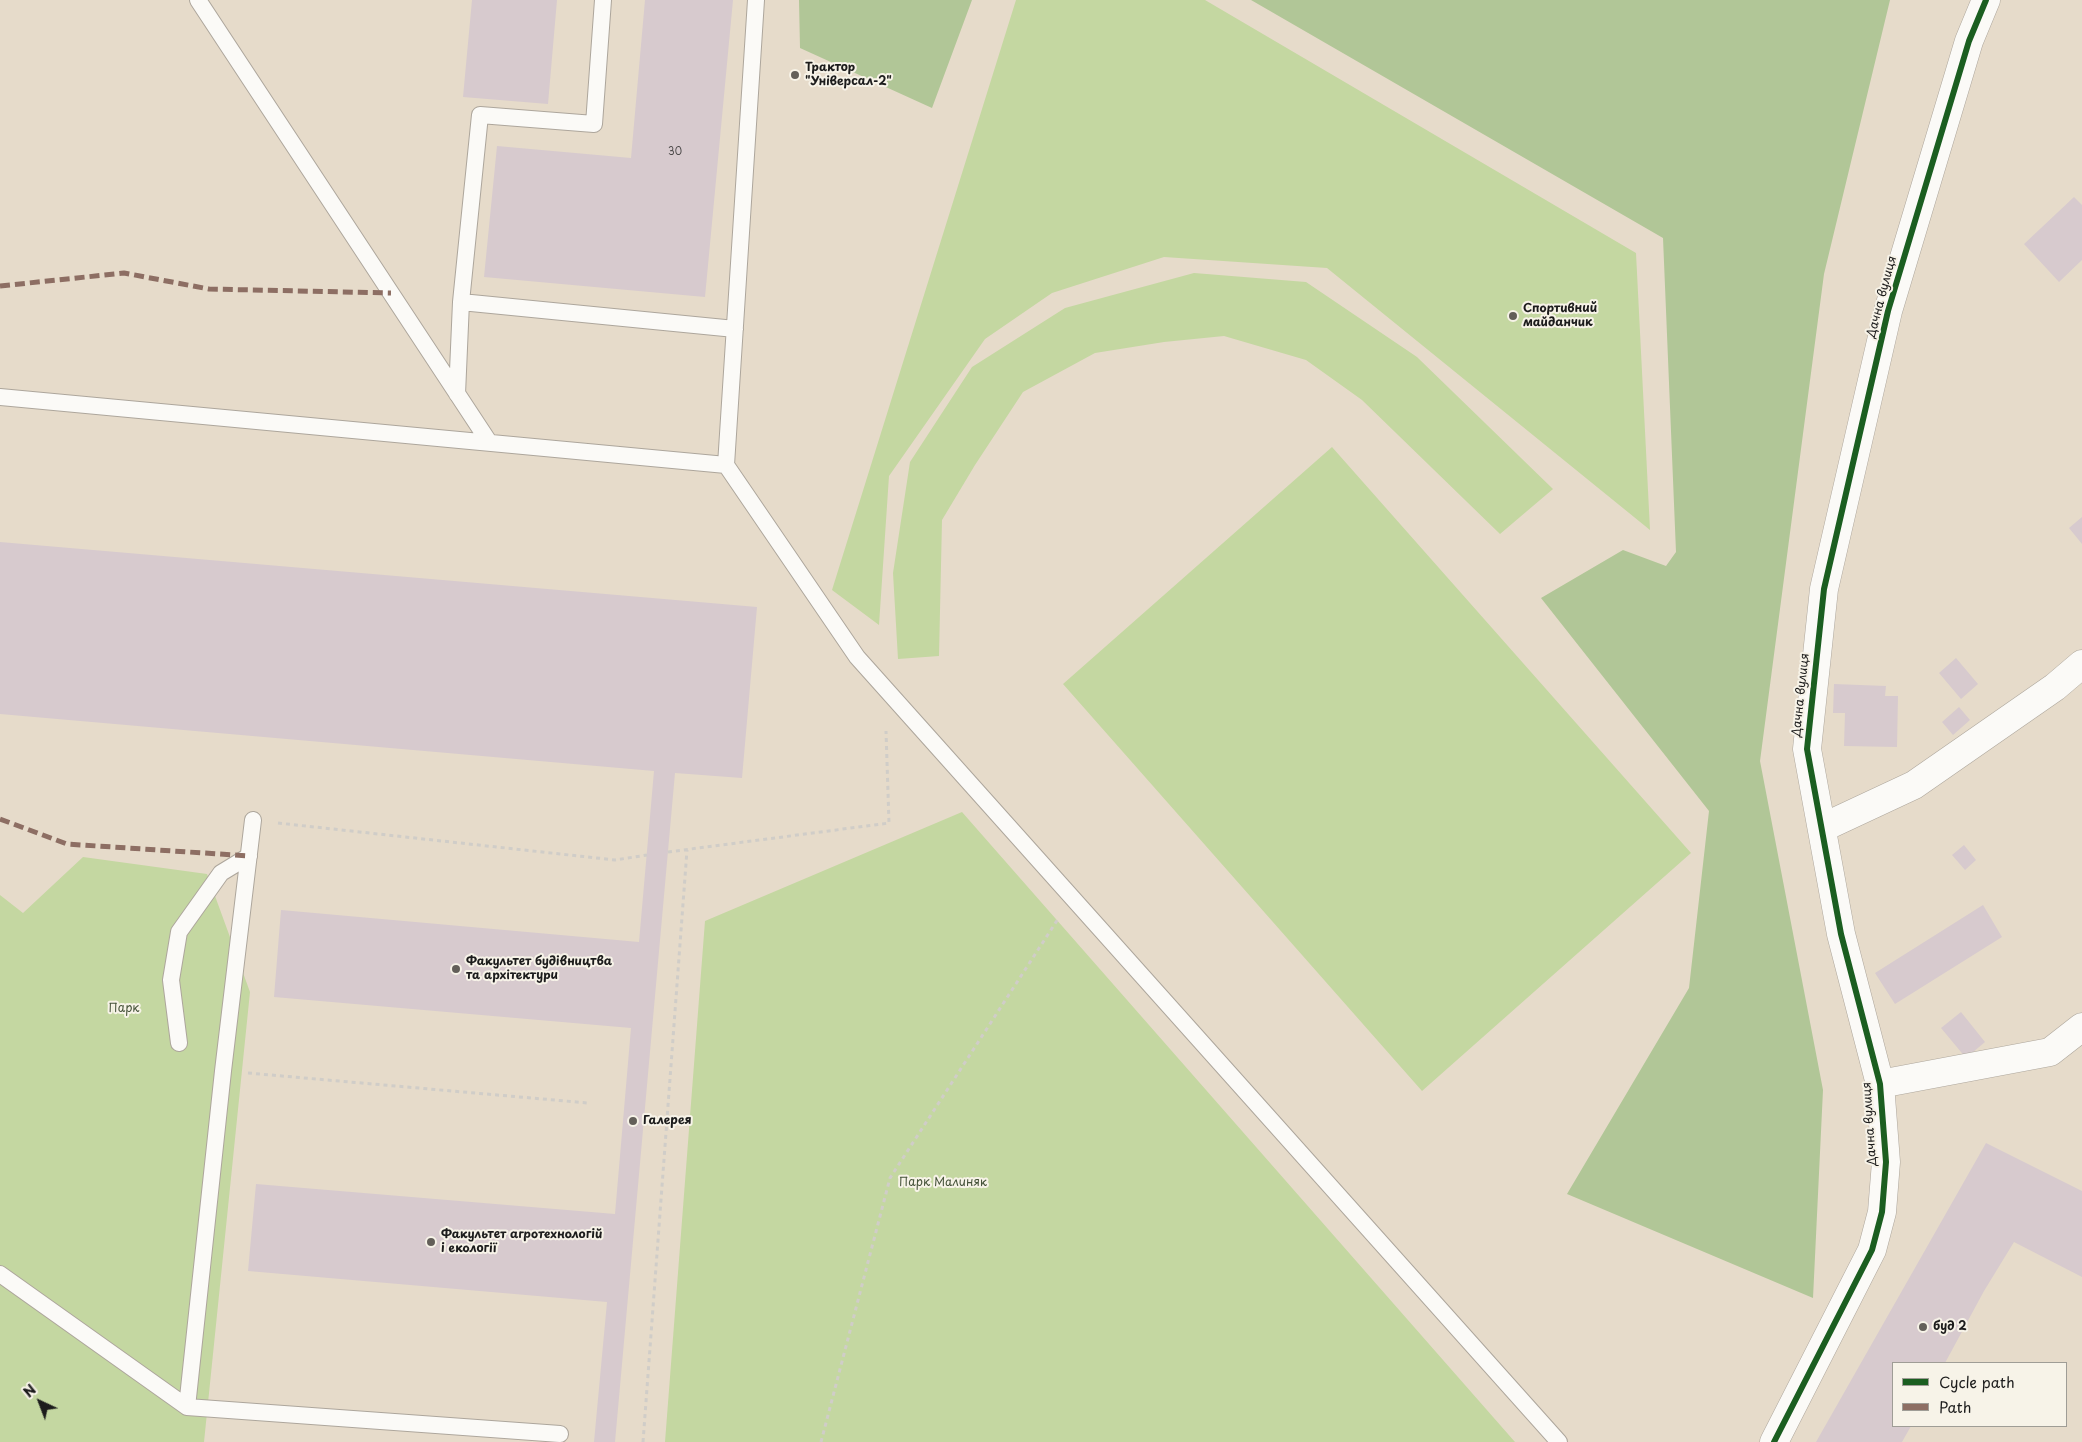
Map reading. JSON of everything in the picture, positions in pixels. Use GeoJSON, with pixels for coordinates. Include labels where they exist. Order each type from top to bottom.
{"type":"FeatureCollection","features":[{"type":"Feature","properties":{"kind":"street","name":"Дачна вулиця"},"geometry":{"type":"LineString","coordinates":[[1774,1442],[1872,1250],[1882,1212],[1886,1162],[1880,1084],[1841,934],[1807,749],[1824,588],[1888,311],[1968,41],[1986,0]]}},
{"type":"Feature","properties":{"kind":"street"},"geometry":{"type":"LineString","coordinates":[[1822,828],[1914,785],[2056,688],[2082,664]]}},
{"type":"Feature","properties":{"kind":"street"},"geometry":{"type":"LineString","coordinates":[[1880,1084],[2050,1052],[2082,1027]]}},
{"type":"Feature","properties":{"kind":"lane"},"geometry":{"type":"LineString","coordinates":[[198,0],[489,442]]}},
{"type":"Feature","properties":{"kind":"lane"},"geometry":{"type":"LineString","coordinates":[[457,394],[461,302],[480,115],[594,124],[603,0]]}},
{"type":"Feature","properties":{"kind":"lane"},"geometry":{"type":"LineString","coordinates":[[756,0],[726,465],[857,657],[1559,1442]]}},
{"type":"Feature","properties":{"kind":"lane"},"geometry":{"type":"LineString","coordinates":[[461,302],[735,329]]}},
{"type":"Feature","properties":{"kind":"lane"},"geometry":{"type":"LineString","coordinates":[[0,397],[726,465]]}},
{"type":"Feature","properties":{"kind":"lane"},"geometry":{"type":"LineString","coordinates":[[187,1407],[222,1071],[253,820]]}},
{"type":"Feature","properties":{"kind":"lane"},"geometry":{"type":"LineString","coordinates":[[179,1043],[170,980],[180,932],[221,873],[249,856]]}},
{"type":"Feature","properties":{"kind":"lane"},"geometry":{"type":"LineString","coordinates":[[0,1274],[187,1407],[560,1434]]}},
{"type":"Feature","properties":{"kind":"path"},"geometry":{"type":"LineString","coordinates":[[668,852],[889,823],[885,688]]}},
{"type":"Feature","properties":{"kind":"path"},"geometry":{"type":"LineString","coordinates":[[253,820],[615,860],[647,855]]}},
{"type":"Feature","properties":{"kind":"path"},"geometry":{"type":"LineString","coordinates":[[643,1442],[687,850]]}},
{"type":"Feature","properties":{"kind":"path"},"geometry":{"type":"LineString","coordinates":[[821,1442],[890,1178],[1072,897]]}},
{"type":"Feature","properties":{"kind":"path"},"geometry":{"type":"LineString","coordinates":[[222,1071],[588,1103]]}},
{"type":"Feature","properties":{"kind":"green space"},"geometry":{"type":"Polygon","coordinates":[[[799,0],[972,0],[932,108],[800,48],[799,0]]]}},
{"type":"Feature","properties":{"kind":"green space","name":"Спортивний майданчик"},"geometry":{"type":"Polygon","coordinates":[[[1016,0],[1205,0],[1636,253],[1650,530],[1327,268],[1164,257],[1052,293],[985,339],[889,476],[879,625],[832,590],[1016,0]]]}},
{"type":"Feature","properties":{"kind":"green space"},"geometry":{"type":"Polygon","coordinates":[[[1251,0],[1890,0],[1824,274],[1760,761],[1823,1090],[1813,1298],[1567,1194],[1689,988],[1709,811],[1541,598],[1623,550],[1666,566],[1676,552],[1663,238],[1251,0]]]}},
{"type":"Feature","properties":{"kind":"green space"},"geometry":{"type":"Polygon","coordinates":[[[1194,273],[1306,282],[1417,357],[1553,489],[1500,534],[1362,400],[1306,360],[1224,336],[1164,342],[1095,353],[1023,392],[975,465],[942,520],[939,656],[898,659],[893,573],[910,462],[972,367],[1065,308],[1194,273]]]}},
{"type":"Feature","properties":{"kind":"green space"},"geometry":{"type":"Polygon","coordinates":[[[1332,447],[1691,853],[1422,1091],[1063,684],[1332,447]]]}},
{"type":"Feature","properties":{"kind":"green space","name":"Парк Малиняк"},"geometry":{"type":"Polygon","coordinates":[[[962,812],[1515,1442],[665,1442],[705,921],[962,812]]]}},
{"type":"Feature","properties":{"kind":"green space","name":"Парк"},"geometry":{"type":"Polygon","coordinates":[[[83,857],[207,874],[250,992],[204,1442],[0,1442],[0,895],[23,913],[83,857]]]}},
{"type":"Feature","properties":{"kind":"building"},"geometry":{"type":"Polygon","coordinates":[[[472,0],[557,0],[548,104],[463,97],[472,0]]]}},
{"type":"Feature","properties":{"kind":"building"},"geometry":{"type":"Polygon","coordinates":[[[645,0],[733,0],[705,297],[484,277],[497,146],[631,158],[645,0]]]}},
{"type":"Feature","properties":{"kind":"building"},"geometry":{"type":"Polygon","coordinates":[[[2074,197],[2082,205],[2082,260],[2059,282],[2024,244],[2074,197]]]}},
{"type":"Feature","properties":{"kind":"building"},"geometry":{"type":"Polygon","coordinates":[[[2082,517],[2082,544],[2069,528],[2082,517]]]}},
{"type":"Feature","properties":{"kind":"building"},"geometry":{"type":"Polygon","coordinates":[[[0,542],[757,607],[742,778],[675,773],[615,1442],[594,1442],[607,1302],[248,1271],[256,1184],[615,1214],[631,1028],[274,997],[281,910],[639,942],[654,771],[0,714],[0,542]]]}},
{"type":"Feature","properties":{"kind":"building"},"geometry":{"type":"Polygon","coordinates":[[[1956,658],[1978,684],[1961,699],[1939,673],[1956,658]]]}},
{"type":"Feature","properties":{"kind":"building"},"geometry":{"type":"Polygon","coordinates":[[[1834,684],[1886,686],[1885,696],[1898,696],[1897,747],[1844,746],[1845,713],[1833,713],[1834,684]]]}},
{"type":"Feature","properties":{"kind":"building"},"geometry":{"type":"Polygon","coordinates":[[[1959,707],[1970,720],[1953,735],[1942,722],[1959,707]]]}},
{"type":"Feature","properties":{"kind":"building"},"geometry":{"type":"Polygon","coordinates":[[[1964,845],[1976,860],[1965,870],[1952,855],[1964,845]]]}},
{"type":"Feature","properties":{"kind":"building"},"geometry":{"type":"Polygon","coordinates":[[[1983,905],[2002,937],[1895,1004],[1875,973],[1983,905]]]}},
{"type":"Feature","properties":{"kind":"building"},"geometry":{"type":"Polygon","coordinates":[[[1961,1012],[1985,1042],[1966,1058],[1941,1028],[1961,1012]]]}},
{"type":"Feature","properties":{"kind":"building","name":"буд 2"},"geometry":{"type":"Polygon","coordinates":[[[1986,1143],[2082,1191],[2082,1277],[2014,1242],[1984,1291],[1946,1362],[1892,1362],[1892,1427],[1910,1427],[1902,1442],[1816,1442],[1986,1143]]]}},
{"type":"Feature","properties":{"kind":"marked path"},"geometry":{"type":"LineString","coordinates":[[0,286],[124,273],[209,289],[391,293]]}},
{"type":"Feature","properties":{"kind":"marked path"},"geometry":{"type":"LineString","coordinates":[[0,819],[67,844],[249,856]]}},
{"type":"Feature","properties":{"kind":"cycle path"},"geometry":{"type":"LineString","coordinates":[[1774,1442],[1872,1250],[1882,1212],[1886,1162],[1880,1084],[1841,934],[1807,749],[1824,589],[1888,311],[1969,41],[1986,0]]}},
{"type":"Feature","properties":{"kind":"place","name":"Трактор \"Універсал-2\""},"geometry":{"type":"Point","coordinates":[795,75]}},
{"type":"Feature","properties":{"kind":"place","name":"Спортивний майданчик"},"geometry":{"type":"Point","coordinates":[1513,316]}},
{"type":"Feature","properties":{"kind":"place","name":"Факультет будівництва та архітектури"},"geometry":{"type":"Point","coordinates":[456,969]}},
{"type":"Feature","properties":{"kind":"place","name":"Галерея"},"geometry":{"type":"Point","coordinates":[633,1121]}},
{"type":"Feature","properties":{"kind":"place","name":"Факультет агротехнологій і екології"},"geometry":{"type":"Point","coordinates":[431,1242]}},
{"type":"Feature","properties":{"kind":"place","name":"буд 2"},"geometry":{"type":"Point","coordinates":[1923,1327]}}]}
